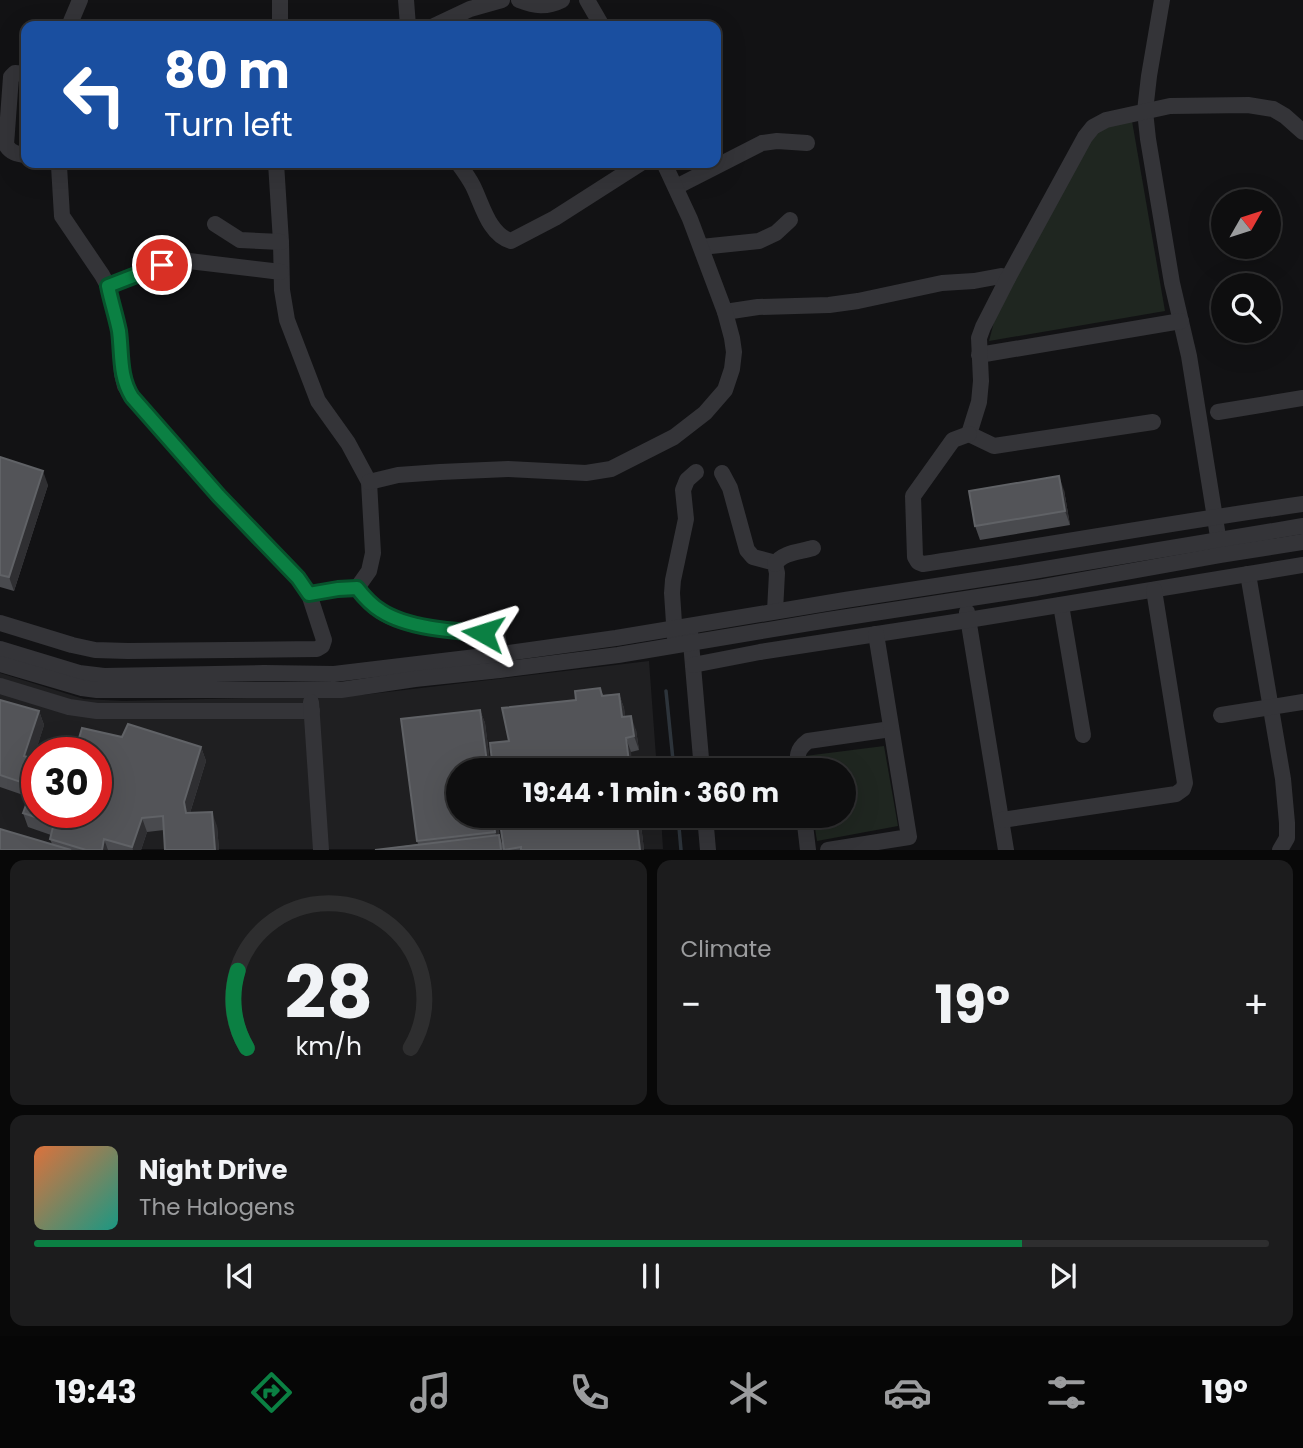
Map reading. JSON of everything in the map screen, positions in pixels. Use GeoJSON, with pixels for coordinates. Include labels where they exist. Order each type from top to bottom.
{"type":"FeatureCollection","features":[{"type":"Feature","properties":{"kind":"street"},"geometry":{"type":"LineString","coordinates":[[71,21],[79,0]]}},
{"type":"Feature","properties":{"kind":"street"},"geometry":{"type":"LineString","coordinates":[[280,0],[281,21]]}},
{"type":"Feature","properties":{"kind":"street"},"geometry":{"type":"LineString","coordinates":[[406,0],[408,21]]}},
{"type":"Feature","properties":{"kind":"street"},"geometry":{"type":"LineString","coordinates":[[445,21],[470,9],[502,0]]}},
{"type":"Feature","properties":{"kind":"street"},"geometry":{"type":"LineString","coordinates":[[520,0],[531,5],[551,5],[562,0]]}},
{"type":"Feature","properties":{"kind":"street"},"geometry":{"type":"LineString","coordinates":[[587,0],[599,21]]}},
{"type":"Feature","properties":{"kind":"street"},"geometry":{"type":"LineString","coordinates":[[1162,0],[1145,111],[1172,283],[1189,356],[1220,547]]}},
{"type":"Feature","properties":{"kind":"street"},"geometry":{"type":"LineString","coordinates":[[21,74],[15,73],[10,77],[6,145],[10,151],[21,154]]}},
{"type":"Feature","properties":{"kind":"street"},"geometry":{"type":"LineString","coordinates":[[970,434],[979,402],[979,338],[983,327],[1007,278],[1093,127],[1105,120],[1170,106],[1248,105],[1273,109],[1303,132]]}},
{"type":"Feature","properties":{"kind":"street"},"geometry":{"type":"LineString","coordinates":[[721,164],[762,143],[807,143]]}},
{"type":"Feature","properties":{"kind":"street"},"geometry":{"type":"LineString","coordinates":[[0,623],[95,650],[317,649],[322,646],[324,640],[309,594],[298,578],[219,496],[125,386],[119,331],[108,286],[62,215],[59,168]]}},
{"type":"Feature","properties":{"kind":"street"},"geometry":{"type":"LineString","coordinates":[[276,168],[282,289],[287,320],[318,401],[348,443],[369,482],[373,554],[369,571],[357,588]]}},
{"type":"Feature","properties":{"kind":"street"},"geometry":{"type":"LineString","coordinates":[[461,168],[473,185],[491,224],[505,239],[511,241],[555,218],[633,168]]}},
{"type":"Feature","properties":{"kind":"street"},"geometry":{"type":"LineString","coordinates":[[369,482],[398,475],[508,468],[586,473],[611,468],[674,437],[705,413],[725,390],[734,352],[725,312],[701,247],[666,168]]}},
{"type":"Feature","properties":{"kind":"street"},"geometry":{"type":"LineString","coordinates":[[676,187],[713,168]]}},
{"type":"Feature","properties":{"kind":"street"},"geometry":{"type":"LineString","coordinates":[[701,247],[759,241],[776,233],[790,220]]}},
{"type":"Feature","properties":{"kind":"street"},"geometry":{"type":"LineString","coordinates":[[215,225],[240,240],[281,242]]}},
{"type":"Feature","properties":{"kind":"street"},"geometry":{"type":"LineString","coordinates":[[189,261],[281,272]]}},
{"type":"Feature","properties":{"kind":"street"},"geometry":{"type":"LineString","coordinates":[[108,286],[162,265]]}},
{"type":"Feature","properties":{"kind":"street"},"geometry":{"type":"LineString","coordinates":[[725,312],[758,307],[859,301],[942,283],[1001,276],[1007,278]]}},
{"type":"Feature","properties":{"kind":"street"},"geometry":{"type":"LineString","coordinates":[[979,355],[1181,321]]}},
{"type":"Feature","properties":{"kind":"street"},"geometry":{"type":"LineString","coordinates":[[1218,412],[1303,398]]}},
{"type":"Feature","properties":{"kind":"street"},"geometry":{"type":"LineString","coordinates":[[1153,422],[994,446],[970,434],[953,440],[913,496],[915,557],[923,564],[1303,504]]}},
{"type":"Feature","properties":{"kind":"street"},"geometry":{"type":"LineString","coordinates":[[696,472],[683,490],[685,519],[673,580],[683,644],[693,665],[701,758]]}},
{"type":"Feature","properties":{"kind":"street"},"geometry":{"type":"LineString","coordinates":[[722,473],[730,488],[749,555],[775,564]]}},
{"type":"Feature","properties":{"kind":"street"},"geometry":{"type":"LineString","coordinates":[[0,649],[79,673],[310,682],[341,690],[606,656],[1122,573],[1303,526]]}},
{"type":"Feature","properties":{"kind":"street"},"geometry":{"type":"LineString","coordinates":[[0,664],[97,690],[310,682],[334,674],[501,654],[1034,571],[1220,547],[1303,542]]}},
{"type":"Feature","properties":{"kind":"street"},"geometry":{"type":"LineString","coordinates":[[775,611],[775,564],[778,559],[813,548]]}},
{"type":"Feature","properties":{"kind":"street"},"geometry":{"type":"LineString","coordinates":[[693,665],[1303,565]]}},
{"type":"Feature","properties":{"kind":"street"},"geometry":{"type":"LineString","coordinates":[[1248,575],[1283,779],[1287,838],[1280,849]]}},
{"type":"Feature","properties":{"kind":"street"},"geometry":{"type":"LineString","coordinates":[[309,594],[357,588]]}},
{"type":"Feature","properties":{"kind":"street"},"geometry":{"type":"LineString","coordinates":[[357,588],[368,602],[398,620],[437,628],[497,634],[501,654]]}},
{"type":"Feature","properties":{"kind":"street"},"geometry":{"type":"LineString","coordinates":[[1002,820],[1176,794],[1183,789],[1185,783],[1154,590]]}},
{"type":"Feature","properties":{"kind":"street"},"geometry":{"type":"LineString","coordinates":[[966,599],[1006,849]]}},
{"type":"Feature","properties":{"kind":"street"},"geometry":{"type":"LineString","coordinates":[[1061,605],[1083,736]]}},
{"type":"Feature","properties":{"kind":"street"},"geometry":{"type":"LineString","coordinates":[[828,849],[909,837],[876,634]]}},
{"type":"Feature","properties":{"kind":"street"},"geometry":{"type":"LineString","coordinates":[[310,682],[321,849]]}},
{"type":"Feature","properties":{"kind":"street"},"geometry":{"type":"LineString","coordinates":[[0,686],[69,707],[97,711],[312,711]]}},
{"type":"Feature","properties":{"kind":"street"},"geometry":{"type":"LineString","coordinates":[[1221,715],[1303,702]]}},
{"type":"Feature","properties":{"kind":"street"},"geometry":{"type":"LineString","coordinates":[[797,758],[800,747],[808,741],[891,729]]}},
{"type":"Feature","properties":{"kind":"street"},"geometry":{"type":"LineString","coordinates":[[706,828],[708,849]]}},
{"type":"Feature","properties":{"kind":"street"},"geometry":{"type":"LineString","coordinates":[[805,828],[808,849]]}},
{"type":"Feature","properties":{"kind":"shaded area"},"geometry":{"type":"Polygon","coordinates":[[[1132,121],[1165,311],[989,341],[994,322],[1012,281],[1092,134],[1104,126],[1132,121]]]}},
{"type":"Feature","properties":{"kind":"shaded area"},"geometry":{"type":"Polygon","coordinates":[[[649,661],[656,758],[446,758],[446,828],[662,828],[663,849],[0,849],[0,673],[84,699],[124,701],[362,695],[649,661]]]}},
{"type":"Feature","properties":{"kind":"shaded area"},"geometry":{"type":"Polygon","coordinates":[[[884,746],[898,826],[817,841],[815,828],[856,828],[856,758],[805,756],[884,746]]]}},
{"type":"Feature","properties":{"kind":"building"},"geometry":{"type":"Polygon","coordinates":[[[0,457],[43,471],[9,577],[0,575],[0,457]]]}},
{"type":"Feature","properties":{"kind":"building"},"geometry":{"type":"Polygon","coordinates":[[[1059,476],[1065,511],[975,526],[969,491],[1059,476]]]}},
{"type":"Feature","properties":{"kind":"building"},"geometry":{"type":"Polygon","coordinates":[[[600,688],[602,696],[619,694],[622,717],[631,716],[634,736],[626,738],[628,758],[492,758],[490,743],[509,741],[502,708],[576,700],[575,691],[600,688]]]}},
{"type":"Feature","properties":{"kind":"building"},"geometry":{"type":"Polygon","coordinates":[[[0,700],[39,711],[30,737],[21,737],[21,782],[0,775],[0,700]]]}},
{"type":"Feature","properties":{"kind":"building"},"geometry":{"type":"Polygon","coordinates":[[[480,710],[486,758],[446,758],[446,828],[494,828],[495,832],[417,841],[401,719],[480,710]]]}},
{"type":"Feature","properties":{"kind":"building"},"geometry":{"type":"Polygon","coordinates":[[[128,724],[201,747],[184,802],[186,813],[212,812],[215,850],[165,850],[163,816],[142,818],[132,847],[104,839],[102,850],[86,850],[50,839],[53,828],[112,828],[112,737],[79,737],[82,728],[122,737],[128,724]]]}},
{"type":"Feature","properties":{"kind":"building"},"geometry":{"type":"Polygon","coordinates":[[[501,828],[637,828],[640,850],[521,850],[521,847],[504,850],[501,828]]]}},
{"type":"Feature","properties":{"kind":"building"},"geometry":{"type":"Polygon","coordinates":[[[0,829],[71,850],[0,850],[0,829]]]}},
{"type":"Feature","properties":{"kind":"building"},"geometry":{"type":"Polygon","coordinates":[[[499,835],[501,850],[375,850],[499,835]]]}},
{"type":"Feature","properties":{"kind":"waterway"},"geometry":{"type":"LineString","coordinates":[[666,691],[673,758]]}},
{"type":"Feature","properties":{"kind":"waterway"},"geometry":{"type":"LineString","coordinates":[[679,828],[681,850]]}},
{"type":"Feature","properties":{"kind":"route"},"geometry":{"type":"LineString","coordinates":[[162,265],[108,286],[119,331],[122,374],[132,397],[219,496],[298,578],[309,594],[357,588],[368,602],[398,620],[483,633]]}}]}
